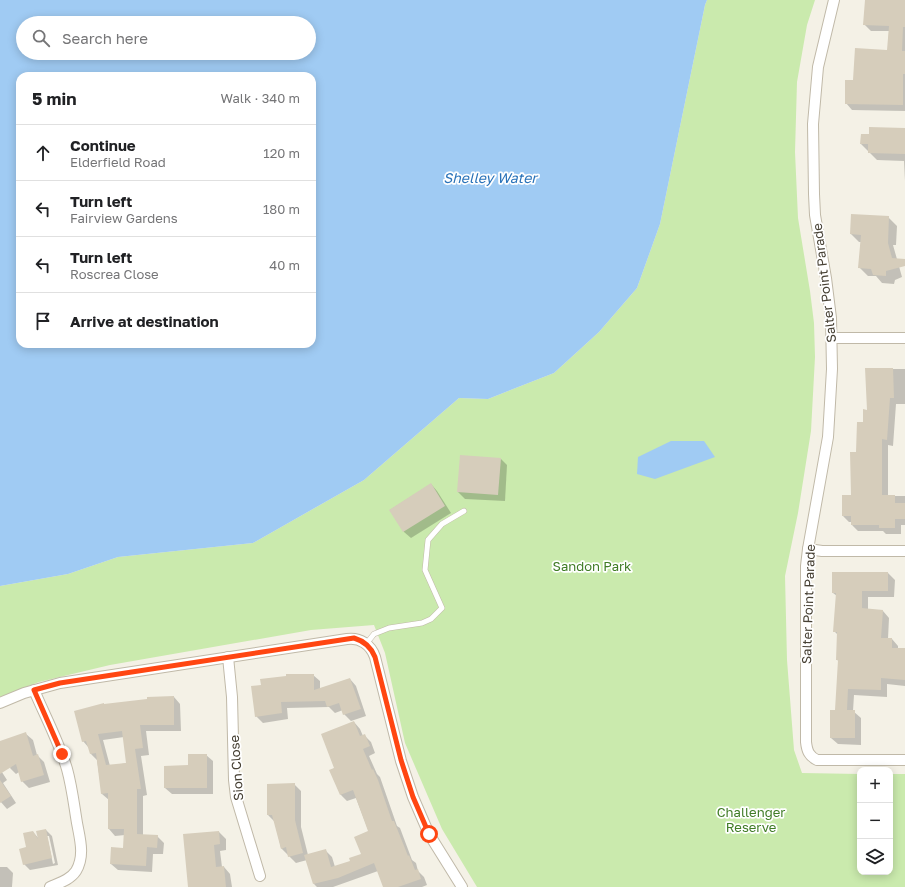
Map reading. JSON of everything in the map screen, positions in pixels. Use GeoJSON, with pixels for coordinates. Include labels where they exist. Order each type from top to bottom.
{"type":"FeatureCollection","features":[{"type":"Feature","properties":{"kind":"street","name":"Salter Point Parade"},"geometry":{"type":"LineString","coordinates":[[834,0],[818,67],[813,124],[815,215],[826,278],[832,338],[832,369],[828,436],[808,549],[805,622],[806,742],[808,752],[811,757],[817,760],[905,760]]}},
{"type":"Feature","properties":{"kind":"street"},"geometry":{"type":"LineString","coordinates":[[832,338],[905,338]]}},
{"type":"Feature","properties":{"kind":"street"},"geometry":{"type":"LineString","coordinates":[[808,549],[822,551],[905,551]]}},
{"type":"Feature","properties":{"kind":"street"},"geometry":{"type":"LineString","coordinates":[[0,703],[34,690],[60,683],[350,638],[357,639],[366,644],[372,650],[375,657],[401,760],[413,797],[429,834],[462,887]]}},
{"type":"Feature","properties":{"kind":"street","name":"Sion Close"},"geometry":{"type":"LineString","coordinates":[[228,657],[232,697],[234,780],[236,797],[260,876]]}},
{"type":"Feature","properties":{"kind":"street"},"geometry":{"type":"LineString","coordinates":[[34,690],[67,769],[71,783],[81,848],[80,861],[75,872],[68,878],[50,887]]}},
{"type":"Feature","properties":{"kind":"lane"},"geometry":{"type":"LineString","coordinates":[[366,644],[374,634],[389,628],[422,623],[436,615],[442,608],[425,570],[428,540],[442,524],[464,512]]}},
{"type":"Feature","properties":{"kind":"green space","name":"Sandon Park"},"geometry":{"type":"Polygon","coordinates":[[[707,0],[815,0],[807,25],[797,82],[795,152],[798,218],[814,323],[815,357],[811,431],[798,513],[785,576],[787,660],[794,750],[802,773],[857,774],[857,875],[893,875],[893,774],[905,774],[905,887],[477,887],[442,829],[405,743],[385,653],[374,625],[311,630],[110,665],[39,682],[0,697],[0,586],[68,574],[118,557],[253,543],[364,480],[459,398],[488,399],[554,373],[599,332],[637,288],[660,224],[707,0]]]}},
{"type":"Feature","properties":{"kind":"water","name":"Shelley Water"},"geometry":{"type":"Polygon","coordinates":[[[0,0],[707,0],[660,224],[637,288],[599,332],[554,373],[488,399],[459,398],[364,480],[253,543],[118,557],[68,574],[0,586],[0,0]]]}},
{"type":"Feature","properties":{"kind":"water"},"geometry":{"type":"Polygon","coordinates":[[[671,441],[704,441],[715,457],[655,479],[637,474],[638,457],[671,441]]]}},
{"type":"Feature","properties":{"kind":"building"},"geometry":{"type":"Polygon","coordinates":[[[865,0],[905,0],[905,27],[903,27],[902,51],[905,51],[903,105],[845,104],[845,80],[853,80],[855,48],[887,50],[889,26],[863,25],[865,0]]]}},
{"type":"Feature","properties":{"kind":"building"},"geometry":{"type":"Polygon","coordinates":[[[869,127],[905,128],[905,154],[868,153],[868,144],[860,144],[861,134],[869,134],[869,127]]]}},
{"type":"Feature","properties":{"kind":"building"},"geometry":{"type":"Polygon","coordinates":[[[851,214],[889,216],[888,243],[892,258],[905,259],[905,266],[886,271],[886,276],[873,275],[871,269],[858,268],[861,235],[850,234],[851,214]]]}},
{"type":"Feature","properties":{"kind":"building"},"geometry":{"type":"Polygon","coordinates":[[[865,368],[893,368],[894,398],[890,398],[887,440],[882,439],[882,495],[895,495],[895,503],[905,503],[905,519],[895,519],[895,528],[879,528],[879,525],[851,525],[851,516],[842,516],[842,495],[851,495],[850,452],[856,452],[857,422],[863,422],[863,409],[867,410],[865,368]]]}},
{"type":"Feature","properties":{"kind":"building"},"geometry":{"type":"Polygon","coordinates":[[[460,455],[501,458],[498,495],[457,492],[460,455]]]}},
{"type":"Feature","properties":{"kind":"building"},"geometry":{"type":"Polygon","coordinates":[[[431,483],[445,506],[403,532],[389,510],[431,483]]]}},
{"type":"Feature","properties":{"kind":"building"},"geometry":{"type":"Polygon","coordinates":[[[832,572],[888,572],[888,591],[862,591],[862,608],[883,610],[881,638],[892,638],[892,648],[905,648],[905,680],[881,678],[881,690],[848,689],[847,710],[855,710],[855,738],[830,738],[830,710],[835,710],[838,660],[836,660],[837,632],[833,632],[836,593],[832,593],[832,572]]]}},
{"type":"Feature","properties":{"kind":"building"},"geometry":{"type":"Polygon","coordinates":[[[286,674],[314,674],[314,690],[350,678],[361,709],[343,715],[339,703],[327,707],[325,701],[281,702],[282,713],[255,717],[251,686],[261,685],[260,679],[286,676],[286,674]]]}},
{"type":"Feature","properties":{"kind":"building"},"geometry":{"type":"Polygon","coordinates":[[[174,696],[174,725],[140,725],[143,748],[135,749],[141,789],[137,789],[137,834],[158,835],[157,848],[147,847],[146,866],[110,864],[111,847],[123,848],[124,829],[108,829],[108,793],[101,794],[96,753],[90,754],[86,741],[82,742],[74,711],[104,703],[147,699],[147,697],[174,696]],[[122,731],[98,734],[106,765],[126,763],[122,731]]]}},
{"type":"Feature","properties":{"kind":"building"},"geometry":{"type":"Polygon","coordinates":[[[354,721],[360,736],[365,734],[370,746],[363,749],[378,780],[392,821],[394,821],[415,870],[418,869],[421,879],[398,887],[383,887],[374,863],[338,878],[313,884],[304,855],[326,849],[331,867],[350,861],[349,858],[361,854],[354,837],[368,831],[353,790],[340,795],[329,770],[334,768],[321,734],[354,721]]]}},
{"type":"Feature","properties":{"kind":"building"},"geometry":{"type":"Polygon","coordinates":[[[26,732],[33,756],[38,754],[44,775],[21,782],[16,764],[0,774],[0,741],[26,732]]]}},
{"type":"Feature","properties":{"kind":"building"},"geometry":{"type":"Polygon","coordinates":[[[188,754],[207,754],[207,788],[164,788],[164,766],[188,765],[188,754]]]}},
{"type":"Feature","properties":{"kind":"building"},"geometry":{"type":"Polygon","coordinates":[[[0,780],[11,796],[0,803],[0,780]]]}},
{"type":"Feature","properties":{"kind":"building"},"geometry":{"type":"Polygon","coordinates":[[[295,783],[295,820],[303,853],[288,857],[286,847],[281,849],[272,815],[267,815],[267,784],[295,783]]]}},
{"type":"Feature","properties":{"kind":"building"},"geometry":{"type":"Polygon","coordinates":[[[46,829],[52,858],[23,865],[19,849],[26,847],[23,833],[33,831],[38,839],[36,831],[46,829]]]}},
{"type":"Feature","properties":{"kind":"building"},"geometry":{"type":"Polygon","coordinates":[[[219,831],[220,844],[214,845],[216,867],[224,866],[226,887],[188,887],[183,834],[219,831]]]}},
{"type":"Feature","properties":{"kind":"route"},"geometry":{"type":"LineString","coordinates":[[62,754],[34,690],[60,683],[354,638],[366,644],[374,652],[401,760],[413,797],[429,834]]}},
{"type":"Feature","properties":{"kind":"park label","name":"Challenger Reserve"},"geometry":{"type":"Point","coordinates":[751,820]}}]}
